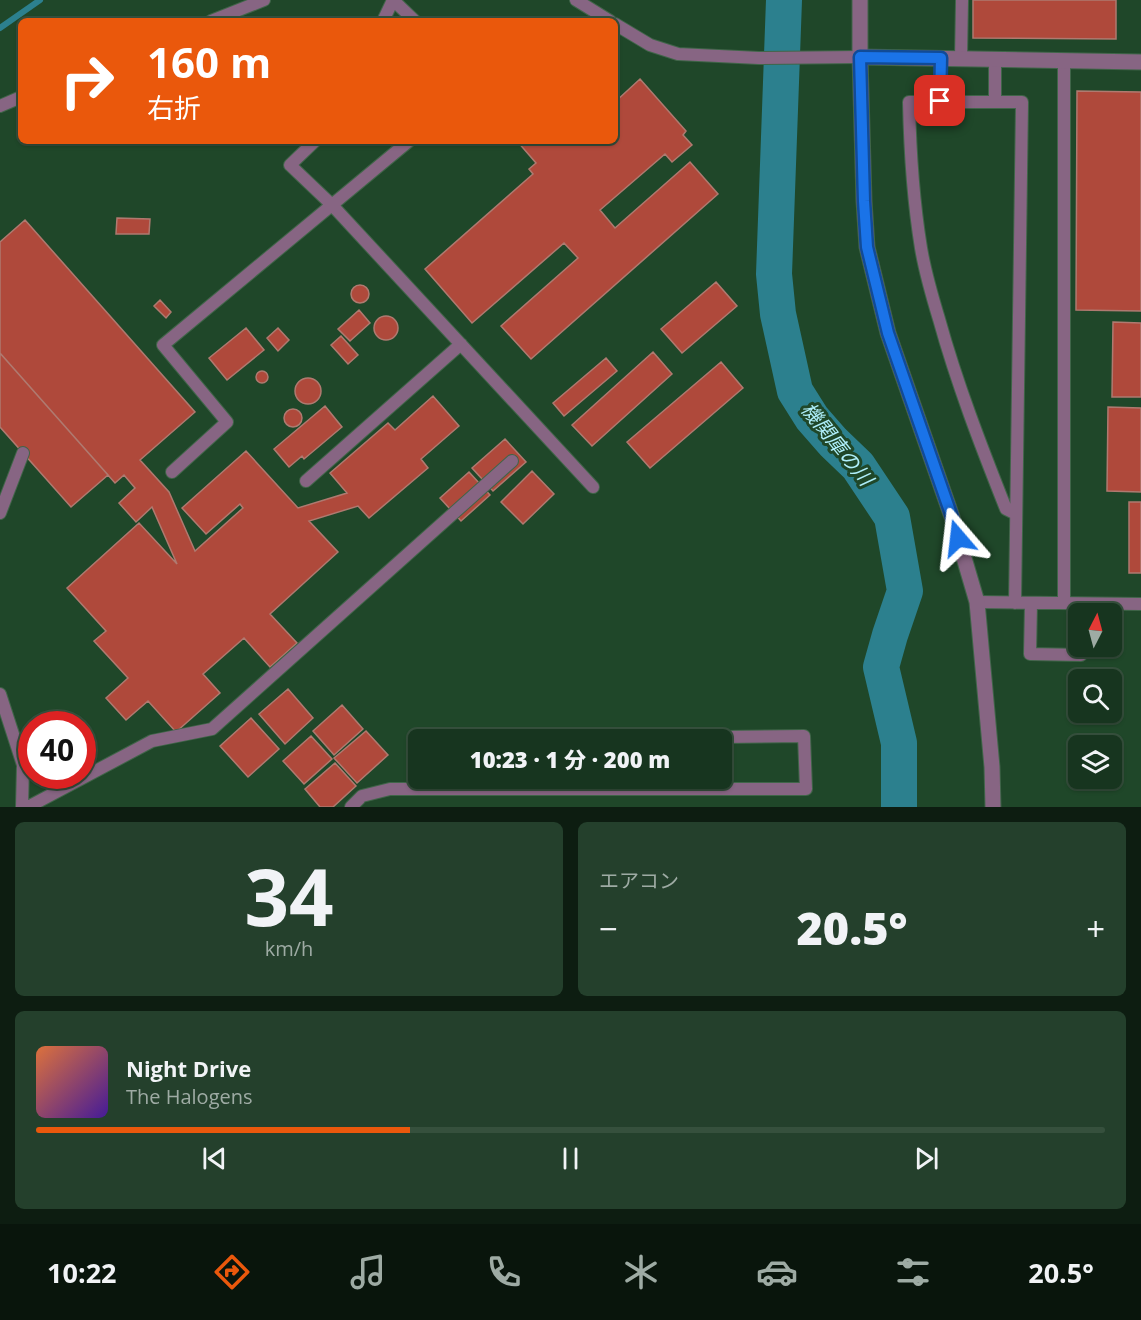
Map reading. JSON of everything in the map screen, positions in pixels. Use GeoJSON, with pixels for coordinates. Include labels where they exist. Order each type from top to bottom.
{"type":"FeatureCollection","features":[{"type":"Feature","properties":{"kind":"street"},"geometry":{"type":"LineString","coordinates":[[860,0],[867,247],[888,333],[952,517],[977,602],[992,767],[993,807]]}},
{"type":"Feature","properties":{"kind":"street"},"geometry":{"type":"LineString","coordinates":[[860,57],[1141,62]]}},
{"type":"Feature","properties":{"kind":"lane"},"geometry":{"type":"LineString","coordinates":[[219,18],[264,0]]}},
{"type":"Feature","properties":{"kind":"lane"},"geometry":{"type":"LineString","coordinates":[[384,18],[393,0],[412,18]]}},
{"type":"Feature","properties":{"kind":"lane"},"geometry":{"type":"LineString","coordinates":[[576,0],[605,18]]}},
{"type":"Feature","properties":{"kind":"lane"},"geometry":{"type":"LineString","coordinates":[[961,59],[962,0]]}},
{"type":"Feature","properties":{"kind":"lane"},"geometry":{"type":"LineString","coordinates":[[618,26],[650,45],[678,54],[759,58],[860,57]]}},
{"type":"Feature","properties":{"kind":"lane"},"geometry":{"type":"LineString","coordinates":[[940,101],[941,58]]}},
{"type":"Feature","properties":{"kind":"lane"},"geometry":{"type":"LineString","coordinates":[[994,101],[995,59]]}},
{"type":"Feature","properties":{"kind":"lane"},"geometry":{"type":"LineString","coordinates":[[1064,60],[1065,603]]}},
{"type":"Feature","properties":{"kind":"lane"},"geometry":{"type":"LineString","coordinates":[[0,106],[18,98]]}},
{"type":"Feature","properties":{"kind":"lane"},"geometry":{"type":"LineString","coordinates":[[1015,603],[1022,102],[909,102],[910,150],[921,250],[947,349],[981,446],[1006,509],[1016,514]]}},
{"type":"Feature","properties":{"kind":"lane"},"geometry":{"type":"LineString","coordinates":[[312,144],[290,165],[332,205],[593,487]]}},
{"type":"Feature","properties":{"kind":"lane"},"geometry":{"type":"LineString","coordinates":[[172,472],[227,422],[163,345],[405,144]]}},
{"type":"Feature","properties":{"kind":"lane"},"geometry":{"type":"LineString","coordinates":[[306,481],[461,344]]}},
{"type":"Feature","properties":{"kind":"lane"},"geometry":{"type":"LineString","coordinates":[[0,513],[23,453]]}},
{"type":"Feature","properties":{"kind":"lane"},"geometry":{"type":"LineString","coordinates":[[28,807],[152,741],[212,729],[512,461]]}},
{"type":"Feature","properties":{"kind":"lane"},"geometry":{"type":"LineString","coordinates":[[977,602],[1141,604]]}},
{"type":"Feature","properties":{"kind":"lane"},"geometry":{"type":"LineString","coordinates":[[1031,603],[1030,654],[1068,655]]}},
{"type":"Feature","properties":{"kind":"lane"},"geometry":{"type":"LineString","coordinates":[[0,697],[23,765],[22,807]]}},
{"type":"Feature","properties":{"kind":"lane"},"geometry":{"type":"LineString","coordinates":[[732,737],[804,736],[806,789],[732,788]]}},
{"type":"Feature","properties":{"kind":"lane"},"geometry":{"type":"LineString","coordinates":[[351,807],[362,796],[408,787]]}},
{"type":"Feature","properties":{"kind":"building"},"geometry":{"type":"Polygon","coordinates":[[[973,0],[1116,0],[1116,39],[973,38],[973,0]]]}},
{"type":"Feature","properties":{"kind":"building"},"geometry":{"type":"Polygon","coordinates":[[[640,79],[686,131],[683,135],[692,145],[672,162],[665,154],[600,210],[615,228],[690,162],[718,194],[531,359],[501,326],[578,258],[564,243],[472,323],[425,269],[533,174],[529,169],[536,163],[520,144],[618,144],[618,99],[640,79]]]}},
{"type":"Feature","properties":{"kind":"building"},"geometry":{"type":"Polygon","coordinates":[[[1077,91],[1141,92],[1141,311],[1076,310],[1077,91]]]}},
{"type":"Feature","properties":{"kind":"building"},"geometry":{"type":"Polygon","coordinates":[[[117,218],[150,219],[149,234],[116,234],[117,218]]]}},
{"type":"Feature","properties":{"kind":"building"},"geometry":{"type":"Polygon","coordinates":[[[25,220],[195,412],[140,460],[169,492],[195,551],[243,508],[240,504],[206,534],[182,508],[246,451],[298,508],[347,493],[330,473],[388,423],[395,430],[433,396],[459,426],[421,459],[428,468],[369,518],[358,506],[309,521],[338,552],[270,614],[297,643],[270,667],[244,638],[203,674],[220,693],[176,732],[148,701],[126,720],[106,698],[128,678],[94,641],[106,631],[67,588],[139,523],[177,564],[152,507],[136,522],[119,503],[135,488],[124,475],[115,483],[0,353],[0,242],[25,220]]]}},
{"type":"Feature","properties":{"kind":"building"},"geometry":{"type":"Polygon","coordinates":[[[716,282],[737,306],[682,353],[661,329],[716,282]]]}},
{"type":"Feature","properties":{"kind":"building"},"geometry":{"type":"Polygon","coordinates":[[[360,285],[366,288],[369,294],[366,300],[360,303],[354,300],[351,294],[354,288],[360,285]]]}},
{"type":"Feature","properties":{"kind":"building"},"geometry":{"type":"Polygon","coordinates":[[[160,300],[171,312],[166,318],[154,306],[160,300]]]}},
{"type":"Feature","properties":{"kind":"building"},"geometry":{"type":"Polygon","coordinates":[[[359,310],[370,323],[350,341],[338,329],[359,310]]]}},
{"type":"Feature","properties":{"kind":"building"},"geometry":{"type":"Polygon","coordinates":[[[386,316],[394,320],[398,328],[394,336],[386,340],[378,336],[374,328],[378,320],[386,316]]]}},
{"type":"Feature","properties":{"kind":"building"},"geometry":{"type":"Polygon","coordinates":[[[1113,322],[1141,323],[1141,397],[1112,397],[1113,322]]]}},
{"type":"Feature","properties":{"kind":"building"},"geometry":{"type":"Polygon","coordinates":[[[246,328],[264,350],[227,380],[209,358],[246,328]]]}},
{"type":"Feature","properties":{"kind":"building"},"geometry":{"type":"Polygon","coordinates":[[[278,328],[289,340],[278,351],[267,338],[278,328]]]}},
{"type":"Feature","properties":{"kind":"building"},"geometry":{"type":"Polygon","coordinates":[[[341,336],[358,355],[348,364],[331,345],[341,336]]]}},
{"type":"Feature","properties":{"kind":"building"},"geometry":{"type":"Polygon","coordinates":[[[653,352],[672,374],[592,446],[572,425],[653,352]]]}},
{"type":"Feature","properties":{"kind":"building"},"geometry":{"type":"Polygon","coordinates":[[[0,353],[108,475],[71,507],[0,427],[0,353]]]}},
{"type":"Feature","properties":{"kind":"building"},"geometry":{"type":"Polygon","coordinates":[[[606,358],[617,371],[564,416],[553,403],[606,358]]]}},
{"type":"Feature","properties":{"kind":"building"},"geometry":{"type":"Polygon","coordinates":[[[721,362],[743,388],[650,468],[627,442],[721,362]]]}},
{"type":"Feature","properties":{"kind":"building"},"geometry":{"type":"Polygon","coordinates":[[[264,371],[267,372],[267,382],[260,383],[257,382],[256,375],[257,372],[264,371]]]}},
{"type":"Feature","properties":{"kind":"building"},"geometry":{"type":"Polygon","coordinates":[[[308,378],[317,382],[321,391],[317,400],[308,404],[299,400],[295,391],[299,382],[308,378]]]}},
{"type":"Feature","properties":{"kind":"building"},"geometry":{"type":"Polygon","coordinates":[[[325,406],[342,427],[304,459],[302,456],[289,467],[274,449],[325,406]]]}},
{"type":"Feature","properties":{"kind":"building"},"geometry":{"type":"Polygon","coordinates":[[[1108,407],[1141,408],[1141,492],[1107,491],[1108,407]]]}},
{"type":"Feature","properties":{"kind":"building"},"geometry":{"type":"Polygon","coordinates":[[[289,409],[297,409],[302,414],[300,425],[289,427],[284,422],[284,414],[289,409]]]}},
{"type":"Feature","properties":{"kind":"building"},"geometry":{"type":"Polygon","coordinates":[[[505,439],[526,462],[493,491],[472,468],[505,439]]]}},
{"type":"Feature","properties":{"kind":"building"},"geometry":{"type":"Polygon","coordinates":[[[532,471],[554,494],[523,524],[501,502],[532,471]]]}},
{"type":"Feature","properties":{"kind":"building"},"geometry":{"type":"Polygon","coordinates":[[[469,472],[490,495],[461,521],[440,498],[469,472]]]}},
{"type":"Feature","properties":{"kind":"building"},"geometry":{"type":"Polygon","coordinates":[[[1129,502],[1141,502],[1141,573],[1129,573],[1129,502]]]}},
{"type":"Feature","properties":{"kind":"building"},"geometry":{"type":"Polygon","coordinates":[[[288,689],[313,718],[285,744],[259,714],[288,689]]]}},
{"type":"Feature","properties":{"kind":"building"},"geometry":{"type":"Polygon","coordinates":[[[342,705],[363,729],[334,755],[313,731],[342,705]]]}},
{"type":"Feature","properties":{"kind":"building"},"geometry":{"type":"Polygon","coordinates":[[[251,718],[279,749],[248,777],[220,746],[251,718]]]}},
{"type":"Feature","properties":{"kind":"building"},"geometry":{"type":"Polygon","coordinates":[[[366,731],[388,755],[357,783],[334,758],[366,731]]]}},
{"type":"Feature","properties":{"kind":"building"},"geometry":{"type":"Polygon","coordinates":[[[311,736],[332,759],[304,784],[283,761],[311,736]]]}},
{"type":"Feature","properties":{"kind":"building"},"geometry":{"type":"Polygon","coordinates":[[[335,763],[356,786],[333,807],[320,807],[305,789],[335,763]]]}},
{"type":"Feature","properties":{"kind":"waterway"},"geometry":{"type":"LineString","coordinates":[[0,28],[40,0]]}},
{"type":"Feature","properties":{"kind":"waterway","name":"機関庫の川"},"geometry":{"type":"LineString","coordinates":[[784,0],[774,274],[778,314],[795,391],[812,418],[858,466],[892,517],[905,591],[881,667],[899,743],[899,807]]}},
{"type":"Feature","properties":{"kind":"route"},"geometry":{"type":"LineString","coordinates":[[940,101],[941,58],[860,57],[867,247],[888,333],[958,538]]}}]}
